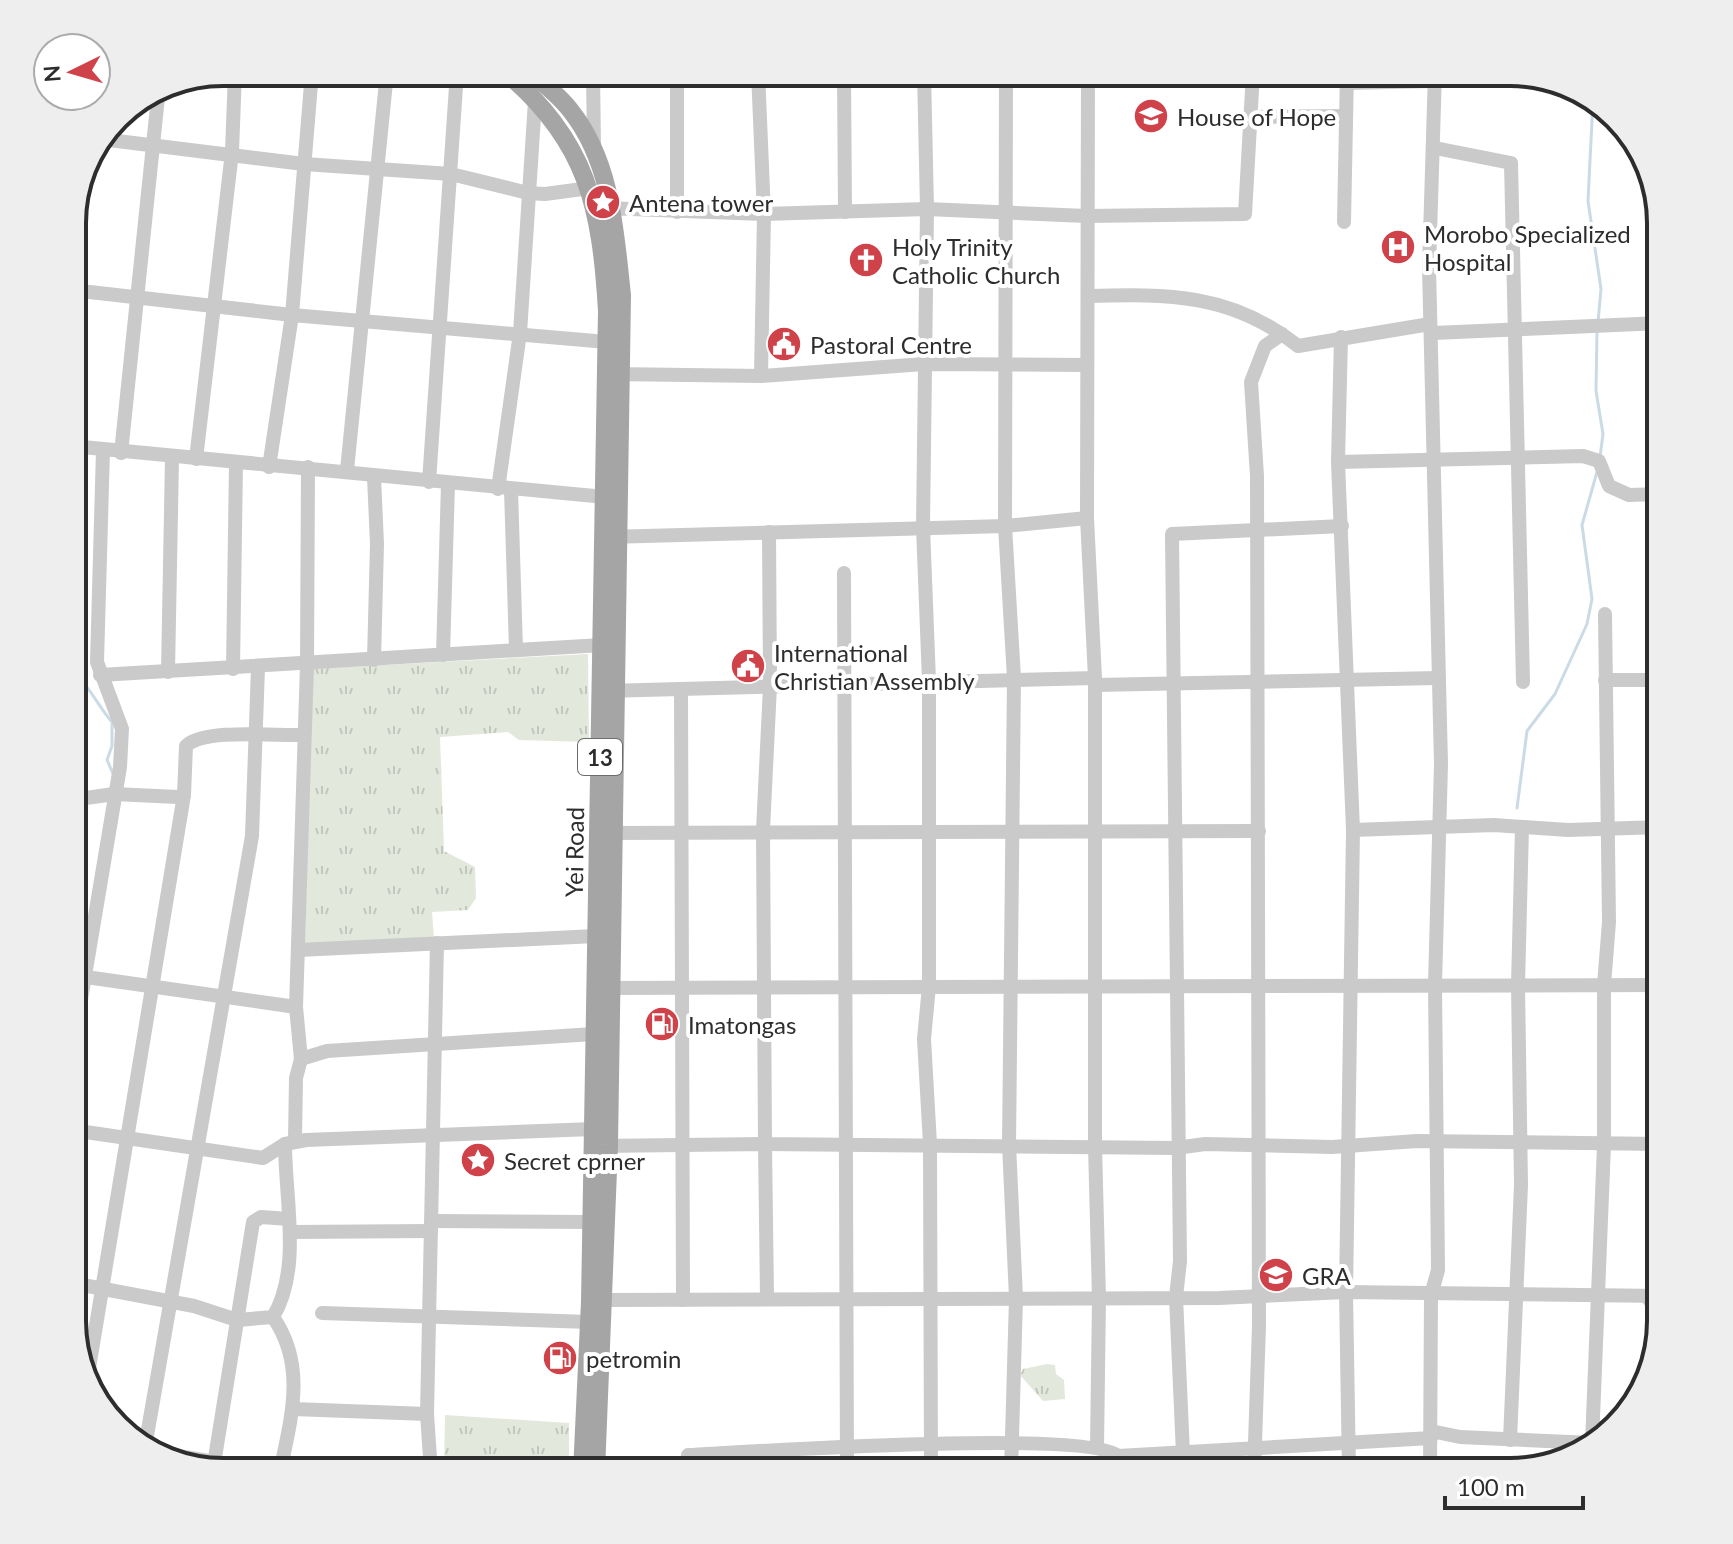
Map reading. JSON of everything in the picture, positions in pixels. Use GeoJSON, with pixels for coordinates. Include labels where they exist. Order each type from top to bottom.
{"type":"FeatureCollection","features":[{"type":"Feature","properties":{"kind":"main road","name":"Yei Road"},"geometry":{"type":"LineString","coordinates":[[519,86],[562,133],[590,188],[605,208],[607,342],[616,375],[603,988],[583,1458]]}},
{"type":"Feature","properties":{"kind":"main road","name":"Yei Road"},"geometry":{"type":"LineString","coordinates":[[545,86],[572,111],[594,154],[622,295],[605,497],[612,537],[602,645],[609,691]]}},
{"type":"Feature","properties":{"kind":"main road","name":"Yei Road"},"geometry":{"type":"LineString","coordinates":[[597,1458],[604,1300],[594,1034],[603,988],[596,936],[607,833]]}},
{"type":"Feature","properties":{"kind":"street"},"geometry":{"type":"LineString","coordinates":[[196,459],[232,152],[234,86]]}},
{"type":"Feature","properties":{"kind":"street"},"geometry":{"type":"LineString","coordinates":[[269,467],[292,315],[311,86]]}},
{"type":"Feature","properties":{"kind":"street"},"geometry":{"type":"LineString","coordinates":[[347,470],[386,86]]}},
{"type":"Feature","properties":{"kind":"street"},"geometry":{"type":"LineString","coordinates":[[429,482],[456,86]]}},
{"type":"Feature","properties":{"kind":"street"},"geometry":{"type":"LineString","coordinates":[[593,86],[594,154]]}},
{"type":"Feature","properties":{"kind":"street"},"geometry":{"type":"LineString","coordinates":[[677,86],[677,212]]}},
{"type":"Feature","properties":{"kind":"street"},"geometry":{"type":"LineString","coordinates":[[759,86],[764,214],[761,376]]}},
{"type":"Feature","properties":{"kind":"street"},"geometry":{"type":"LineString","coordinates":[[844,86],[845,212]]}},
{"type":"Feature","properties":{"kind":"street"},"geometry":{"type":"LineString","coordinates":[[924,86],[927,209],[923,527],[929,681],[929,986],[924,1039],[930,1144],[930,1458]]}},
{"type":"Feature","properties":{"kind":"street"},"geometry":{"type":"LineString","coordinates":[[1006,86],[1005,526],[1014,678],[1009,1144],[1016,1298],[1011,1458]]}},
{"type":"Feature","properties":{"kind":"street"},"geometry":{"type":"LineString","coordinates":[[1088,86],[1087,518],[1095,682],[1097,1447]]}},
{"type":"Feature","properties":{"kind":"street"},"geometry":{"type":"LineString","coordinates":[[605,208],[764,214],[927,209],[1086,216],[1245,214],[1253,86]]}},
{"type":"Feature","properties":{"kind":"street"},"geometry":{"type":"LineString","coordinates":[[1344,222],[1347,86]]}},
{"type":"Feature","properties":{"kind":"street"},"geometry":{"type":"LineString","coordinates":[[1430,1458],[1431,1295],[1438,1270],[1435,985],[1439,826],[1438,678],[1431,328],[1434,86]]}},
{"type":"Feature","properties":{"kind":"street"},"geometry":{"type":"LineString","coordinates":[[516,649],[504,490],[520,333],[535,101]]}},
{"type":"Feature","properties":{"kind":"street"},"geometry":{"type":"LineString","coordinates":[[121,453],[158,103]]}},
{"type":"Feature","properties":{"kind":"street"},"geometry":{"type":"LineString","coordinates":[[1252,117],[1346,116]]}},
{"type":"Feature","properties":{"kind":"street"},"geometry":{"type":"LineString","coordinates":[[114,140],[232,152],[304,164],[451,174],[528,193],[590,188]]}},
{"type":"Feature","properties":{"kind":"street"},"geometry":{"type":"LineString","coordinates":[[1435,148],[1511,163],[1523,682]]}},
{"type":"Feature","properties":{"kind":"street"},"geometry":{"type":"LineString","coordinates":[[86,291],[292,315],[607,342]]}},
{"type":"Feature","properties":{"kind":"street"},"geometry":{"type":"LineString","coordinates":[[1088,296],[1164,294],[1216,302],[1282,334],[1298,346],[1341,337],[1431,328],[1517,332],[1647,324]]}},
{"type":"Feature","properties":{"kind":"street"},"geometry":{"type":"LineString","coordinates":[[1254,1458],[1260,1147],[1254,530],[1256,450],[1251,382],[1265,346],[1282,334]]}},
{"type":"Feature","properties":{"kind":"street"},"geometry":{"type":"LineString","coordinates":[[1341,337],[1338,462],[1353,830],[1346,1292],[1349,1458]]}},
{"type":"Feature","properties":{"kind":"street"},"geometry":{"type":"LineString","coordinates":[[616,375],[761,376],[924,364],[1004,362],[1087,365]]}},
{"type":"Feature","properties":{"kind":"street"},"geometry":{"type":"LineString","coordinates":[[86,448],[269,467],[347,470],[374,477],[504,490],[605,497]]}},
{"type":"Feature","properties":{"kind":"street"},"geometry":{"type":"LineString","coordinates":[[86,940],[120,767],[122,729],[100,675],[96,639],[103,450]]}},
{"type":"Feature","properties":{"kind":"street"},"geometry":{"type":"LineString","coordinates":[[1338,462],[1583,456],[1599,461],[1609,486],[1629,495],[1647,494]]}},
{"type":"Feature","properties":{"kind":"street"},"geometry":{"type":"LineString","coordinates":[[168,672],[172,458]]}},
{"type":"Feature","properties":{"kind":"street"},"geometry":{"type":"LineString","coordinates":[[233,669],[236,463]]}},
{"type":"Feature","properties":{"kind":"street"},"geometry":{"type":"LineString","coordinates":[[273,1317],[283,1294],[291,1226],[290,1143],[296,1078],[301,1059],[296,1007],[307,665],[308,467]]}},
{"type":"Feature","properties":{"kind":"street"},"geometry":{"type":"LineString","coordinates":[[374,477],[377,544],[374,660]]}},
{"type":"Feature","properties":{"kind":"street"},"geometry":{"type":"LineString","coordinates":[[443,655],[448,484]]}},
{"type":"Feature","properties":{"kind":"street"},"geometry":{"type":"LineString","coordinates":[[612,537],[1005,526],[1087,518]]}},
{"type":"Feature","properties":{"kind":"street"},"geometry":{"type":"LineString","coordinates":[[1182,1458],[1176,1297],[1180,1261],[1176,1148],[1178,832],[1172,534],[1342,526]]}},
{"type":"Feature","properties":{"kind":"street"},"geometry":{"type":"LineString","coordinates":[[767,1298],[763,830],[770,686],[769,532]]}},
{"type":"Feature","properties":{"kind":"street"},"geometry":{"type":"LineString","coordinates":[[844,573],[847,1458]]}},
{"type":"Feature","properties":{"kind":"street"},"geometry":{"type":"LineString","coordinates":[[1592,1430],[1604,1145],[1604,985],[1609,922],[1605,830],[1605,614]]}},
{"type":"Feature","properties":{"kind":"street"},"geometry":{"type":"LineString","coordinates":[[100,675],[258,668],[602,645]]}},
{"type":"Feature","properties":{"kind":"street"},"geometry":{"type":"LineString","coordinates":[[147,1435],[252,836],[258,736],[258,668]]}},
{"type":"Feature","properties":{"kind":"street"},"geometry":{"type":"LineString","coordinates":[[609,691],[1014,678],[1175,683],[1438,678]]}},
{"type":"Feature","properties":{"kind":"street"},"geometry":{"type":"LineString","coordinates":[[1605,680],[1647,680]]}},
{"type":"Feature","properties":{"kind":"street"},"geometry":{"type":"LineString","coordinates":[[681,689],[679,986],[683,1300]]}},
{"type":"Feature","properties":{"kind":"street"},"geometry":{"type":"LineString","coordinates":[[91,1357],[184,795],[186,746],[189,742],[219,736],[304,735]]}},
{"type":"Feature","properties":{"kind":"street"},"geometry":{"type":"LineString","coordinates":[[86,798],[114,794],[184,795]]}},
{"type":"Feature","properties":{"kind":"street"},"geometry":{"type":"LineString","coordinates":[[1353,830],[1439,826],[1605,830],[1647,828]]}},
{"type":"Feature","properties":{"kind":"street"},"geometry":{"type":"LineString","coordinates":[[1510,1440],[1517,1295],[1522,827]]}},
{"type":"Feature","properties":{"kind":"street"},"geometry":{"type":"LineString","coordinates":[[607,833],[846,829],[1259,831]]}},
{"type":"Feature","properties":{"kind":"street"},"geometry":{"type":"LineString","coordinates":[[298,950],[596,936]]}},
{"type":"Feature","properties":{"kind":"street"},"geometry":{"type":"LineString","coordinates":[[430,1458],[427,1414],[437,943]]}},
{"type":"Feature","properties":{"kind":"street"},"geometry":{"type":"LineString","coordinates":[[86,977],[151,989],[296,1007]]}},
{"type":"Feature","properties":{"kind":"street"},"geometry":{"type":"LineString","coordinates":[[603,988],[1647,985]]}},
{"type":"Feature","properties":{"kind":"street"},"geometry":{"type":"LineString","coordinates":[[301,1059],[327,1051],[594,1034]]}},
{"type":"Feature","properties":{"kind":"street"},"geometry":{"type":"LineString","coordinates":[[86,1132],[263,1158],[290,1143],[434,1134],[681,1144],[1009,1144],[1176,1148],[1205,1144],[1260,1147],[1437,1142],[1647,1144]]}},
{"type":"Feature","properties":{"kind":"street"},"geometry":{"type":"LineString","coordinates":[[216,1457],[253,1222],[261,1217],[291,1226],[591,1222]]}},
{"type":"Feature","properties":{"kind":"street"},"geometry":{"type":"LineString","coordinates":[[86,1286],[171,1302],[237,1320],[273,1317]]}},
{"type":"Feature","properties":{"kind":"street"},"geometry":{"type":"LineString","coordinates":[[604,1300],[1259,1297],[1346,1292],[1647,1296]]}},
{"type":"Feature","properties":{"kind":"street"},"geometry":{"type":"LineString","coordinates":[[322,1313],[429,1314],[589,1322]]}},
{"type":"Feature","properties":{"kind":"street"},"geometry":{"type":"LineString","coordinates":[[273,1317],[285,1335],[292,1355],[293,1409],[283,1458]]}},
{"type":"Feature","properties":{"kind":"street"},"geometry":{"type":"LineString","coordinates":[[293,1409],[427,1414]]}},
{"type":"Feature","properties":{"kind":"street"},"geometry":{"type":"LineString","coordinates":[[688,1458],[688,1455],[765,1451],[1010,1442],[1097,1447],[1118,1456],[1183,1454],[1210,1453],[1254,1445],[1431,1434],[1571,1443]]}},
{"type":"Feature","properties":{"kind":"street"},"geometry":{"type":"LineString","coordinates":[[765,1451],[765,1458]]}},
{"type":"Feature","properties":{"kind":"street"},"geometry":{"type":"LineString","coordinates":[[1210,1453],[1214,1458]]}},
{"type":"Feature","properties":{"kind":"green space"},"geometry":{"type":"Polygon","coordinates":[[[588,654],[589,742],[519,740],[508,732],[440,737],[444,851],[475,867],[476,898],[468,910],[432,912],[434,939],[305,945],[309,669],[588,654]]]}},
{"type":"Feature","properties":{"kind":"green space"},"geometry":{"type":"Polygon","coordinates":[[[1055,1365],[1056,1374],[1064,1380],[1065,1399],[1043,1401],[1020,1375],[1023,1369],[1055,1365]]]}},
{"type":"Feature","properties":{"kind":"green space"},"geometry":{"type":"Polygon","coordinates":[[[445,1415],[569,1423],[569,1458],[444,1458],[445,1415]]]}},
{"type":"Feature","properties":{"kind":"waterway"},"geometry":{"type":"LineString","coordinates":[[1592,114],[1588,201],[1601,289],[1598,322]]}},
{"type":"Feature","properties":{"kind":"waterway"},"geometry":{"type":"LineString","coordinates":[[1597,329],[1596,391],[1603,434],[1600,457]]}},
{"type":"Feature","properties":{"kind":"waterway"},"geometry":{"type":"LineString","coordinates":[[1517,808],[1527,731],[1555,694],[1587,624],[1592,599],[1582,525],[1597,472]]}},
{"type":"Feature","properties":{"kind":"waterway"},"geometry":{"type":"LineString","coordinates":[[86,687],[112,722],[112,746],[107,760],[114,776]]}},
{"type":"Feature","properties":{"kind":"place","name":"House of Hope"},"geometry":{"type":"Point","coordinates":[1151,116]}},
{"type":"Feature","properties":{"kind":"place","name":"Antena tower"},"geometry":{"type":"Point","coordinates":[603,202]}},
{"type":"Feature","properties":{"kind":"place","name":"Morobo Specialized Hospital"},"geometry":{"type":"Point","coordinates":[1398,247]}},
{"type":"Feature","properties":{"kind":"place","name":"Holy Trinity Catholic Church"},"geometry":{"type":"Point","coordinates":[866,260]}},
{"type":"Feature","properties":{"kind":"place","name":"Pastoral Centre"},"geometry":{"type":"Point","coordinates":[784,344]}},
{"type":"Feature","properties":{"kind":"place","name":"International Christian Assembly"},"geometry":{"type":"Point","coordinates":[748,666]}},
{"type":"Feature","properties":{"kind":"place","name":"Imatongas"},"geometry":{"type":"Point","coordinates":[662,1024]}},
{"type":"Feature","properties":{"kind":"place","name":"Secret cprner"},"geometry":{"type":"Point","coordinates":[478,1160]}},
{"type":"Feature","properties":{"kind":"place","name":"GRA"},"geometry":{"type":"Point","coordinates":[1276,1275]}},
{"type":"Feature","properties":{"kind":"place","name":"petromin"},"geometry":{"type":"Point","coordinates":[560,1358]}}]}
